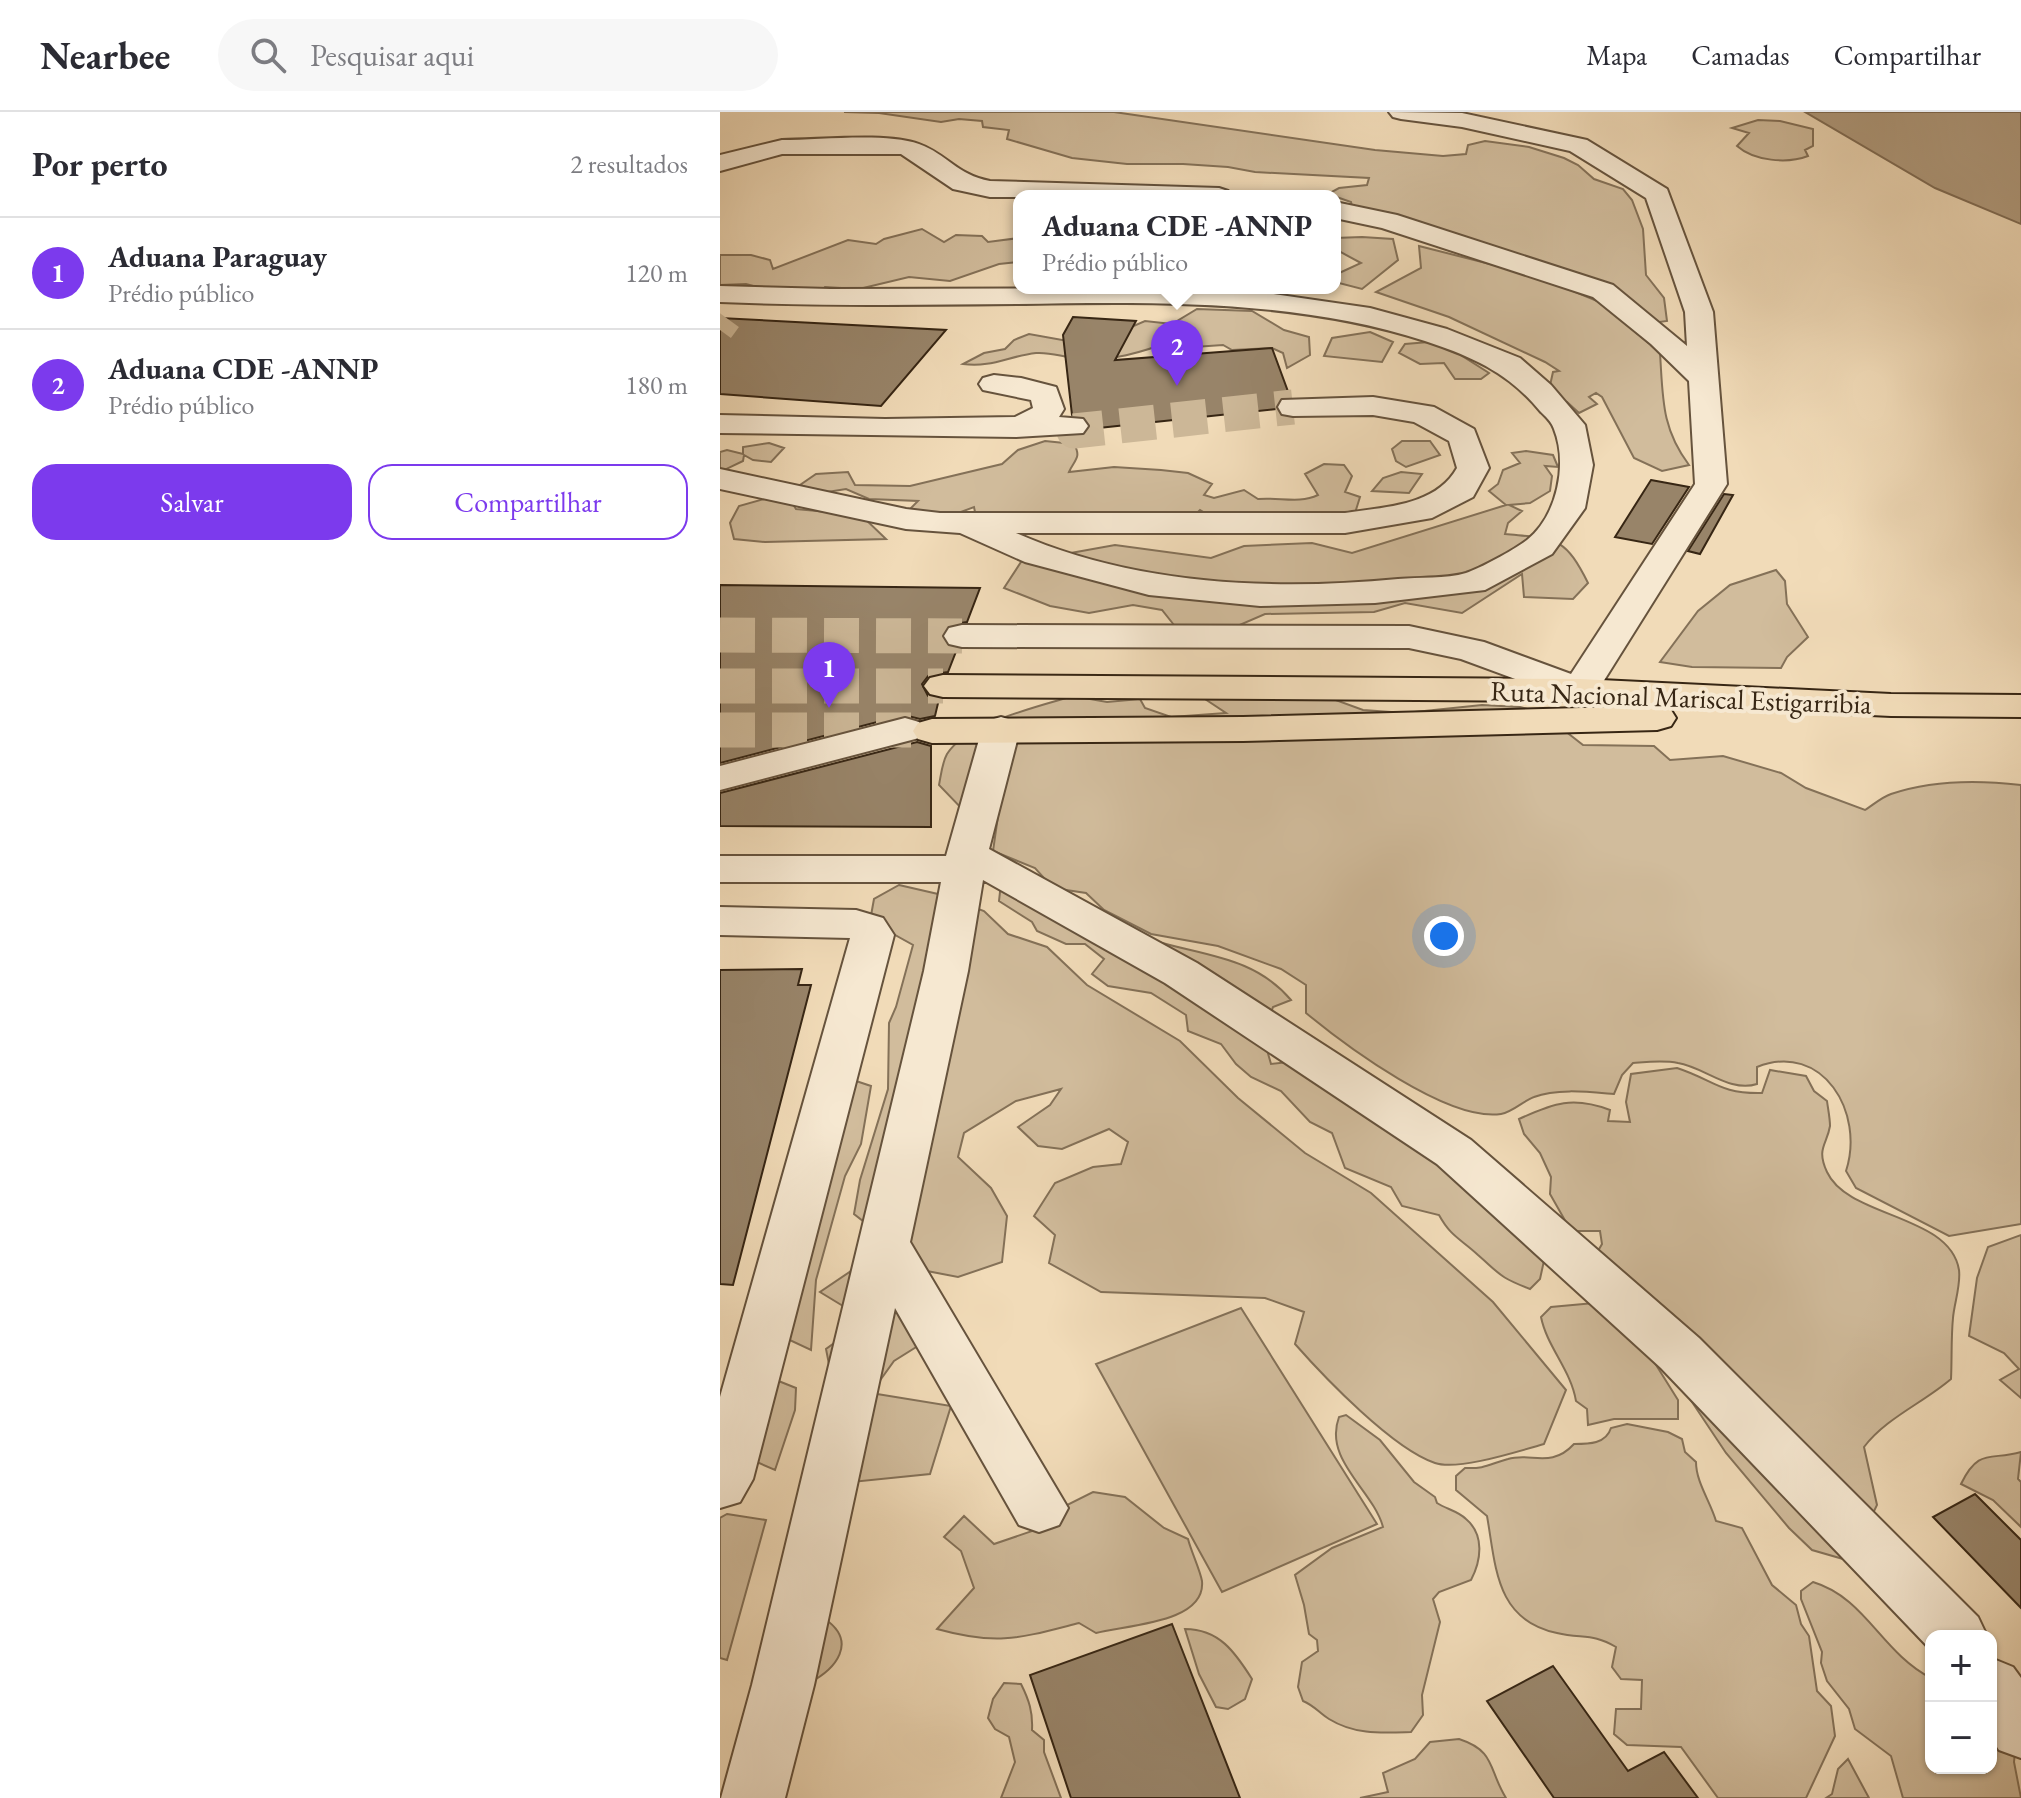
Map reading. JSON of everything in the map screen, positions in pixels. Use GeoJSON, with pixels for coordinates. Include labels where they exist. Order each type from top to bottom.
{"type":"FeatureCollection","features":[{"type":"Feature","properties":{"kind":"highway","name":"Ruta Nacional Mariscal Estigarribia"},"geometry":{"type":"LineString","coordinates":[[943,686],[1582,706],[2021,706]]}},
{"type":"Feature","properties":{"kind":"highway","name":"Ruta Nacional Mariscal Estigarribia"},"geometry":{"type":"LineString","coordinates":[[918,730],[1243,729],[1582,706]]}},
{"type":"Feature","properties":{"kind":"lane"},"geometry":{"type":"LineString","coordinates":[[962,636],[1409,637],[1471,650],[1582,706],[1711,484],[1699,312],[1658,194],[1578,145],[1462,120],[1401,112]]}},
{"type":"Feature","properties":{"kind":"lane"},"geometry":{"type":"LineString","coordinates":[[720,163],[782,147],[901,147],[913,150],[962,184],[1023,190]]}},
{"type":"Feature","properties":{"kind":"lane"},"geometry":{"type":"LineString","coordinates":[[1341,211],[1388,221],[1603,291],[1661,338],[1703,378]]}},
{"type":"Feature","properties":{"kind":"lane"},"geometry":{"type":"LineString","coordinates":[[724,306],[753,296],[830,298],[1127,294],[1245,299],[1370,317],[1437,335],[1509,364],[1540,391],[1569,425],[1577,465],[1568,508],[1540,547],[1473,583],[1375,592],[1260,595],[1149,584],[1037,555],[965,523]]}},
{"type":"Feature","properties":{"kind":"lane"},"geometry":{"type":"LineString","coordinates":[[994,384],[1045,394],[1049,409],[1041,418],[1016,428]]}},
{"type":"Feature","properties":{"kind":"lane"},"geometry":{"type":"LineString","coordinates":[[720,479],[906,519],[965,523],[1345,523],[1420,511],[1461,490],[1473,468],[1463,436],[1423,414],[1373,406],[1293,407]]}},
{"type":"Feature","properties":{"kind":"lane"},"geometry":{"type":"LineString","coordinates":[[720,424],[1072,426]]}},
{"type":"Feature","properties":{"kind":"lane"},"geometry":{"type":"LineString","coordinates":[[753,1798],[783,1685],[946,971],[966,861],[1001,729]]}},
{"type":"Feature","properties":{"kind":"lane"},"geometry":{"type":"LineString","coordinates":[[720,778],[918,730]]}},
{"type":"Feature","properties":{"kind":"lane"},"geometry":{"type":"LineString","coordinates":[[720,869],[966,861],[1181,973],[1454,1152],[1680,1353],[1951,1630]]}},
{"type":"Feature","properties":{"kind":"lane"},"geometry":{"type":"LineString","coordinates":[[720,921],[856,924],[868,928],[872,935],[725,1479],[720,1485]]}},
{"type":"Feature","properties":{"kind":"lane"},"geometry":{"type":"LineString","coordinates":[[884,1243],[1039,1508]]}},
{"type":"Feature","properties":{"kind":"lane"},"geometry":{"type":"LineString","coordinates":[[1997,1695],[2021,1730]]}},
{"type":"Feature","properties":{"kind":"shaded area"},"geometry":{"type":"Polygon","coordinates":[[[844,112],[1114,112],[1375,150],[1443,156],[1466,154],[1468,145],[1485,141],[1529,147],[1578,165],[1594,179],[1623,189],[1632,200],[1643,229],[1646,275],[1664,298],[1667,321],[1652,323],[1629,305],[1617,288],[1390,213],[1352,207],[1351,202],[1341,199],[1341,190],[1335,190],[1367,185],[1369,178],[1072,158],[1007,139],[1009,130],[983,127],[982,121],[959,119],[941,122],[879,113],[844,112]]]}},
{"type":"Feature","properties":{"kind":"shaded area"},"geometry":{"type":"Polygon","coordinates":[[[1805,112],[2021,112],[2021,224],[1935,188],[1805,112]]]}},
{"type":"Feature","properties":{"kind":"shaded area"},"geometry":{"type":"Polygon","coordinates":[[[1758,120],[1780,121],[1813,129],[1813,146],[1805,150],[1808,156],[1771,160],[1752,155],[1737,146],[1749,133],[1732,128],[1758,120]]]}},
{"type":"Feature","properties":{"kind":"shaded area"},"geometry":{"type":"Polygon","coordinates":[[[922,229],[944,242],[956,235],[982,236],[988,242],[1013,239],[1013,263],[999,264],[950,281],[909,277],[859,289],[825,287],[821,292],[783,294],[746,284],[720,285],[720,255],[751,255],[770,260],[773,269],[848,240],[876,244],[922,229]]]}},
{"type":"Feature","properties":{"kind":"shaded area"},"geometry":{"type":"Polygon","coordinates":[[[1341,238],[1393,239],[1398,260],[1362,289],[1341,284],[1341,272],[1361,263],[1341,252],[1341,238]]]}},
{"type":"Feature","properties":{"kind":"shaded area"},"geometry":{"type":"Polygon","coordinates":[[[1419,246],[1537,276],[1602,303],[1660,353],[1668,425],[1689,465],[1662,471],[1634,458],[1602,397],[1596,393],[1589,397],[1597,404],[1579,413],[1567,402],[1547,399],[1553,372],[1559,371],[1545,362],[1449,317],[1376,292],[1421,268],[1419,246]]]}},
{"type":"Feature","properties":{"kind":"shaded area"},"geometry":{"type":"Polygon","coordinates":[[[1197,309],[1252,311],[1284,330],[1309,337],[1310,355],[1287,368],[1283,353],[1272,348],[1232,350],[1223,345],[1194,347],[1177,339],[1113,358],[1086,359],[1036,353],[991,363],[963,364],[984,353],[1005,349],[1014,340],[1029,334],[1090,345],[1145,321],[1172,324],[1197,309]]]}},
{"type":"Feature","properties":{"kind":"shaded area"},"geometry":{"type":"Polygon","coordinates":[[[1370,332],[1393,342],[1382,362],[1324,356],[1332,338],[1370,332]]]}},
{"type":"Feature","properties":{"kind":"shaded area"},"geometry":{"type":"Polygon","coordinates":[[[1429,342],[1459,354],[1489,373],[1481,379],[1455,379],[1444,363],[1420,364],[1399,353],[1405,344],[1429,342]]]}},
{"type":"Feature","properties":{"kind":"shaded area"},"geometry":{"type":"Polygon","coordinates":[[[1045,441],[1074,444],[1077,456],[1069,472],[1114,467],[1188,473],[1212,484],[1204,495],[1214,498],[1244,490],[1258,499],[1311,498],[1318,495],[1305,474],[1324,464],[1344,465],[1352,476],[1345,492],[1360,497],[1355,513],[1316,523],[1300,512],[1281,518],[1221,523],[1200,510],[1190,520],[976,517],[974,507],[940,520],[906,519],[918,501],[869,499],[846,489],[821,493],[800,485],[816,474],[848,472],[855,485],[910,486],[1002,464],[1018,450],[1045,441]]]}},
{"type":"Feature","properties":{"kind":"shaded area"},"geometry":{"type":"Polygon","coordinates":[[[1402,441],[1430,441],[1440,455],[1406,467],[1396,461],[1392,449],[1402,441]]]}},
{"type":"Feature","properties":{"kind":"shaded area"},"geometry":{"type":"Polygon","coordinates":[[[769,443],[784,448],[771,462],[753,460],[744,455],[743,461],[720,472],[720,452],[727,450],[743,454],[743,447],[769,443]]]}},
{"type":"Feature","properties":{"kind":"shaded area"},"geometry":{"type":"Polygon","coordinates":[[[1526,451],[1553,455],[1558,467],[1545,466],[1552,476],[1550,491],[1530,503],[1509,505],[1522,511],[1508,523],[1505,534],[1547,539],[1564,548],[1580,567],[1588,583],[1573,599],[1524,597],[1522,574],[1462,613],[1405,603],[1374,612],[1265,614],[1212,637],[1174,625],[1162,610],[1133,605],[1089,613],[1050,606],[1004,588],[1021,562],[1115,545],[1211,558],[1244,546],[1312,543],[1352,553],[1506,505],[1489,491],[1498,484],[1503,470],[1520,463],[1512,453],[1526,451]]]}},
{"type":"Feature","properties":{"kind":"shaded area"},"geometry":{"type":"Polygon","coordinates":[[[1401,472],[1422,474],[1409,493],[1372,491],[1383,478],[1401,472]]]}},
{"type":"Feature","properties":{"kind":"shaded area"},"geometry":{"type":"Polygon","coordinates":[[[786,493],[796,509],[861,515],[886,539],[765,542],[734,539],[730,523],[739,506],[786,493]]]}},
{"type":"Feature","properties":{"kind":"shaded area"},"geometry":{"type":"Polygon","coordinates":[[[1776,570],[1785,581],[1787,604],[1808,637],[1787,657],[1781,668],[1692,667],[1660,662],[1698,611],[1730,585],[1776,570]]]}},
{"type":"Feature","properties":{"kind":"shaded area"},"geometry":{"type":"Polygon","coordinates":[[[1073,696],[1107,702],[1140,699],[1145,708],[1171,717],[1226,713],[1205,699],[1333,699],[1363,710],[1405,713],[1482,705],[1520,707],[1542,713],[1583,745],[1654,746],[1670,760],[1723,756],[1781,773],[1806,788],[1865,810],[1888,795],[1923,786],[1972,782],[2021,785],[2021,1224],[1949,1236],[1856,1188],[1846,1171],[1850,1149],[1844,1106],[1819,1073],[1801,1064],[1781,1062],[1757,1067],[1757,1084],[1747,1086],[1727,1082],[1688,1065],[1661,1061],[1633,1063],[1622,1075],[1614,1094],[1553,1092],[1534,1097],[1505,1113],[1479,1113],[1427,1094],[1346,1044],[1306,1013],[1306,985],[1281,969],[1218,946],[1151,934],[1104,910],[1086,893],[1053,888],[1035,868],[993,851],[1000,802],[964,811],[939,785],[947,754],[970,733],[1005,717],[1073,696]]]}},
{"type":"Feature","properties":{"kind":"shaded area"},"geometry":{"type":"Polygon","coordinates":[[[1001,883],[1078,897],[1094,911],[1142,936],[1244,966],[1276,985],[1291,1000],[1273,1007],[1263,1036],[1271,1064],[1298,1061],[1383,1093],[1545,1256],[1540,1279],[1530,1289],[1506,1278],[1452,1233],[1439,1215],[1402,1206],[1391,1187],[1345,1168],[1332,1133],[1310,1122],[1281,1091],[1251,1077],[1221,1044],[1188,1031],[1186,1015],[1151,993],[1108,986],[1092,974],[1104,959],[1085,944],[1066,944],[1037,931],[1032,922],[999,901],[1001,883]]]}},
{"type":"Feature","properties":{"kind":"shaded area"},"geometry":{"type":"Polygon","coordinates":[[[899,885],[938,894],[984,911],[1008,934],[1047,947],[1087,985],[1180,1041],[1238,1098],[1305,1153],[1371,1193],[1493,1302],[1566,1390],[1544,1444],[1473,1462],[1435,1463],[1380,1428],[1341,1393],[1295,1344],[1304,1312],[1265,1298],[1101,1292],[1049,1263],[1055,1235],[1034,1216],[1055,1183],[1093,1167],[1121,1164],[1128,1142],[1109,1129],[1062,1149],[1038,1146],[1018,1127],[1050,1105],[1061,1089],[1016,1101],[964,1133],[958,1157],[991,1188],[1007,1216],[1002,1262],[958,1277],[927,1271],[854,1214],[860,1180],[888,1089],[889,1023],[913,945],[870,921],[874,899],[899,885]]]}},
{"type":"Feature","properties":{"kind":"shaded area"},"geometry":{"type":"Polygon","coordinates":[[[1677,1068],[1726,1089],[1748,1093],[1762,1093],[1770,1070],[1806,1076],[1814,1091],[1827,1101],[1830,1126],[1822,1157],[1827,1172],[1838,1187],[1855,1199],[1938,1238],[1952,1252],[1959,1270],[1952,1326],[1951,1379],[1894,1419],[1864,1447],[1877,1505],[1850,1561],[1812,1550],[1789,1528],[1726,1453],[1660,1354],[1591,1263],[1602,1244],[1600,1231],[1571,1231],[1550,1194],[1551,1177],[1540,1153],[1524,1134],[1519,1119],[1564,1103],[1597,1106],[1610,1110],[1608,1121],[1630,1122],[1626,1102],[1631,1074],[1677,1068]]]}},
{"type":"Feature","properties":{"kind":"shaded area"},"geometry":{"type":"Polygon","coordinates":[[[850,1079],[871,1086],[861,1144],[845,1176],[816,1280],[811,1350],[766,1329],[850,1079]]]}},
{"type":"Feature","properties":{"kind":"shaded area"},"geometry":{"type":"Polygon","coordinates":[[[2021,1235],[2021,1398],[2000,1380],[2019,1369],[2004,1353],[1969,1336],[1977,1278],[1988,1247],[2021,1235]]]}},
{"type":"Feature","properties":{"kind":"shaded area"},"geometry":{"type":"Polygon","coordinates":[[[882,1250],[937,1334],[894,1361],[871,1393],[951,1406],[930,1474],[852,1482],[826,1349],[866,1320],[820,1292],[882,1250]]]}},
{"type":"Feature","properties":{"kind":"shaded area"},"geometry":{"type":"Polygon","coordinates":[[[1616,1301],[1678,1400],[1678,1419],[1614,1419],[1588,1425],[1587,1409],[1576,1401],[1541,1317],[1551,1307],[1616,1301]]]}},
{"type":"Feature","properties":{"kind":"shaded area"},"geometry":{"type":"Polygon","coordinates":[[[1241,1308],[1377,1524],[1222,1592],[1096,1364],[1241,1308]]]}},
{"type":"Feature","properties":{"kind":"shaded area"},"geometry":{"type":"Polygon","coordinates":[[[771,1378],[796,1388],[795,1410],[775,1470],[734,1452],[771,1378]]]}},
{"type":"Feature","properties":{"kind":"shaded area"},"geometry":{"type":"Polygon","coordinates":[[[1346,1415],[1380,1440],[1414,1482],[1435,1497],[1437,1503],[1466,1519],[1479,1540],[1479,1557],[1471,1580],[1439,1592],[1433,1599],[1440,1622],[1422,1695],[1423,1715],[1411,1732],[1368,1732],[1349,1728],[1303,1701],[1298,1687],[1302,1662],[1318,1651],[1317,1640],[1309,1634],[1295,1575],[1332,1548],[1383,1527],[1378,1513],[1343,1461],[1338,1447],[1336,1433],[1339,1417],[1346,1415]]]}},
{"type":"Feature","properties":{"kind":"shaded area"},"geometry":{"type":"Polygon","coordinates":[[[1627,1424],[1668,1432],[1682,1439],[1685,1452],[1696,1462],[1716,1521],[1742,1528],[1772,1585],[1796,1605],[1801,1624],[1809,1636],[1817,1691],[1831,1706],[1835,1736],[1806,1798],[1718,1798],[1681,1747],[1627,1745],[1614,1734],[1616,1709],[1641,1709],[1642,1680],[1621,1679],[1612,1667],[1616,1647],[1594,1638],[1557,1633],[1537,1626],[1521,1616],[1502,1588],[1487,1516],[1456,1490],[1456,1476],[1465,1468],[1483,1467],[1516,1457],[1557,1456],[1574,1444],[1596,1442],[1605,1437],[1611,1428],[1627,1424]]]}},
{"type":"Feature","properties":{"kind":"shaded area"},"geometry":{"type":"Polygon","coordinates":[[[2021,1452],[2018,1479],[2021,1482],[2021,1527],[1993,1500],[1961,1484],[1980,1460],[2021,1452]]]}},
{"type":"Feature","properties":{"kind":"shaded area"},"geometry":{"type":"Polygon","coordinates":[[[1093,1492],[1125,1497],[1164,1528],[1188,1539],[1202,1581],[1200,1595],[1191,1606],[1161,1620],[1096,1633],[1079,1623],[1040,1633],[993,1639],[937,1629],[974,1588],[961,1551],[944,1537],[964,1516],[994,1544],[1044,1527],[1059,1509],[1093,1492]]]}},
{"type":"Feature","properties":{"kind":"shaded area"},"geometry":{"type":"Polygon","coordinates":[[[727,1514],[766,1520],[727,1660],[720,1658],[720,1518],[727,1514]]]}},
{"type":"Feature","properties":{"kind":"shaded area"},"geometry":{"type":"Polygon","coordinates":[[[1813,1582],[1847,1600],[1899,1654],[1925,1674],[1925,1774],[1997,1774],[1997,1730],[2016,1743],[2014,1762],[2021,1798],[1903,1798],[1891,1756],[1855,1729],[1849,1709],[1827,1681],[1821,1663],[1822,1652],[1801,1599],[1801,1591],[1813,1582]]]}},
{"type":"Feature","properties":{"kind":"shaded area"},"geometry":{"type":"Polygon","coordinates":[[[825,1619],[840,1637],[840,1654],[828,1670],[809,1683],[825,1619]]]}},
{"type":"Feature","properties":{"kind":"shaded area"},"geometry":{"type":"Polygon","coordinates":[[[1185,1629],[1207,1633],[1232,1651],[1252,1679],[1245,1699],[1228,1709],[1216,1707],[1199,1674],[1185,1629]]]}},
{"type":"Feature","properties":{"kind":"shaded area"},"geometry":{"type":"Polygon","coordinates":[[[1004,1683],[1021,1684],[1030,1706],[1032,1730],[1044,1740],[1044,1752],[1061,1798],[1001,1798],[1015,1762],[1009,1737],[995,1729],[988,1718],[993,1699],[1004,1683]]]}},
{"type":"Feature","properties":{"kind":"shaded area"},"geometry":{"type":"Polygon","coordinates":[[[1459,1739],[1485,1755],[1506,1798],[1360,1798],[1388,1792],[1383,1773],[1415,1759],[1430,1742],[1459,1739]]]}},
{"type":"Feature","properties":{"kind":"shaded area"},"geometry":{"type":"Polygon","coordinates":[[[1848,1759],[1869,1798],[1826,1798],[1832,1794],[1838,1769],[1848,1759]]]}},
{"type":"Feature","properties":{"kind":"building"},"geometry":{"type":"Polygon","coordinates":[[[1073,317],[1136,321],[1115,360],[1272,348],[1290,397],[1279,399],[1276,409],[1089,429],[1091,426],[1085,417],[1072,415],[1063,335],[1073,317]]]}},
{"type":"Feature","properties":{"kind":"building"},"geometry":{"type":"Polygon","coordinates":[[[720,318],[946,330],[881,406],[720,394],[720,318]]]}},
{"type":"Feature","properties":{"kind":"building"},"geometry":{"type":"Polygon","coordinates":[[[1651,480],[1689,487],[1652,544],[1615,537],[1651,480]]]}},
{"type":"Feature","properties":{"kind":"building"},"geometry":{"type":"Polygon","coordinates":[[[1724,494],[1733,495],[1700,554],[1688,551],[1724,494]]]}},
{"type":"Feature","properties":{"kind":"building"},"geometry":{"type":"Polygon","coordinates":[[[720,585],[980,588],[967,622],[948,625],[941,634],[946,646],[957,649],[948,672],[929,675],[922,684],[928,696],[939,699],[935,716],[920,719],[904,715],[720,763],[720,585]]]}},
{"type":"Feature","properties":{"kind":"building"},"geometry":{"type":"Polygon","coordinates":[[[917,742],[931,746],[931,827],[720,826],[720,793],[917,742]]]}},
{"type":"Feature","properties":{"kind":"building"},"geometry":{"type":"Polygon","coordinates":[[[802,969],[798,985],[811,985],[733,1285],[720,1284],[720,970],[802,969]]]}},
{"type":"Feature","properties":{"kind":"building"},"geometry":{"type":"Polygon","coordinates":[[[1975,1494],[2021,1540],[2021,1608],[1933,1517],[1975,1494]]]}},
{"type":"Feature","properties":{"kind":"building"},"geometry":{"type":"Polygon","coordinates":[[[1172,1624],[1240,1798],[1071,1798],[1030,1675],[1172,1624]]]}},
{"type":"Feature","properties":{"kind":"building"},"geometry":{"type":"Polygon","coordinates":[[[1553,1666],[1628,1771],[1664,1752],[1698,1798],[1554,1798],[1487,1701],[1553,1666]]]}},
{"type":"Feature","properties":{"kind":"tunnel"},"geometry":{"type":"LineString","coordinates":[[720,330],[728,319]]}},
{"type":"Feature","properties":{"kind":"tunnel"},"geometry":{"type":"LineString","coordinates":[[1072,426],[1074,431],[1293,407]]}},
{"type":"Feature","properties":{"kind":"tunnel"},"geometry":{"type":"LineString","coordinates":[[720,635],[962,636]]}},
{"type":"Feature","properties":{"kind":"tunnel"},"geometry":{"type":"LineString","coordinates":[[720,686],[943,686]]}},
{"type":"Feature","properties":{"kind":"tunnel"},"geometry":{"type":"LineString","coordinates":[[720,730],[918,730]]}},
{"type":"Feature","properties":{"kind":"place","name":"Aduana CDE -ANNP"},"geometry":{"type":"Point","coordinates":[1177,386]}},
{"type":"Feature","properties":{"kind":"place","name":"Aduana Paraguay"},"geometry":{"type":"Point","coordinates":[829,708]}}]}
